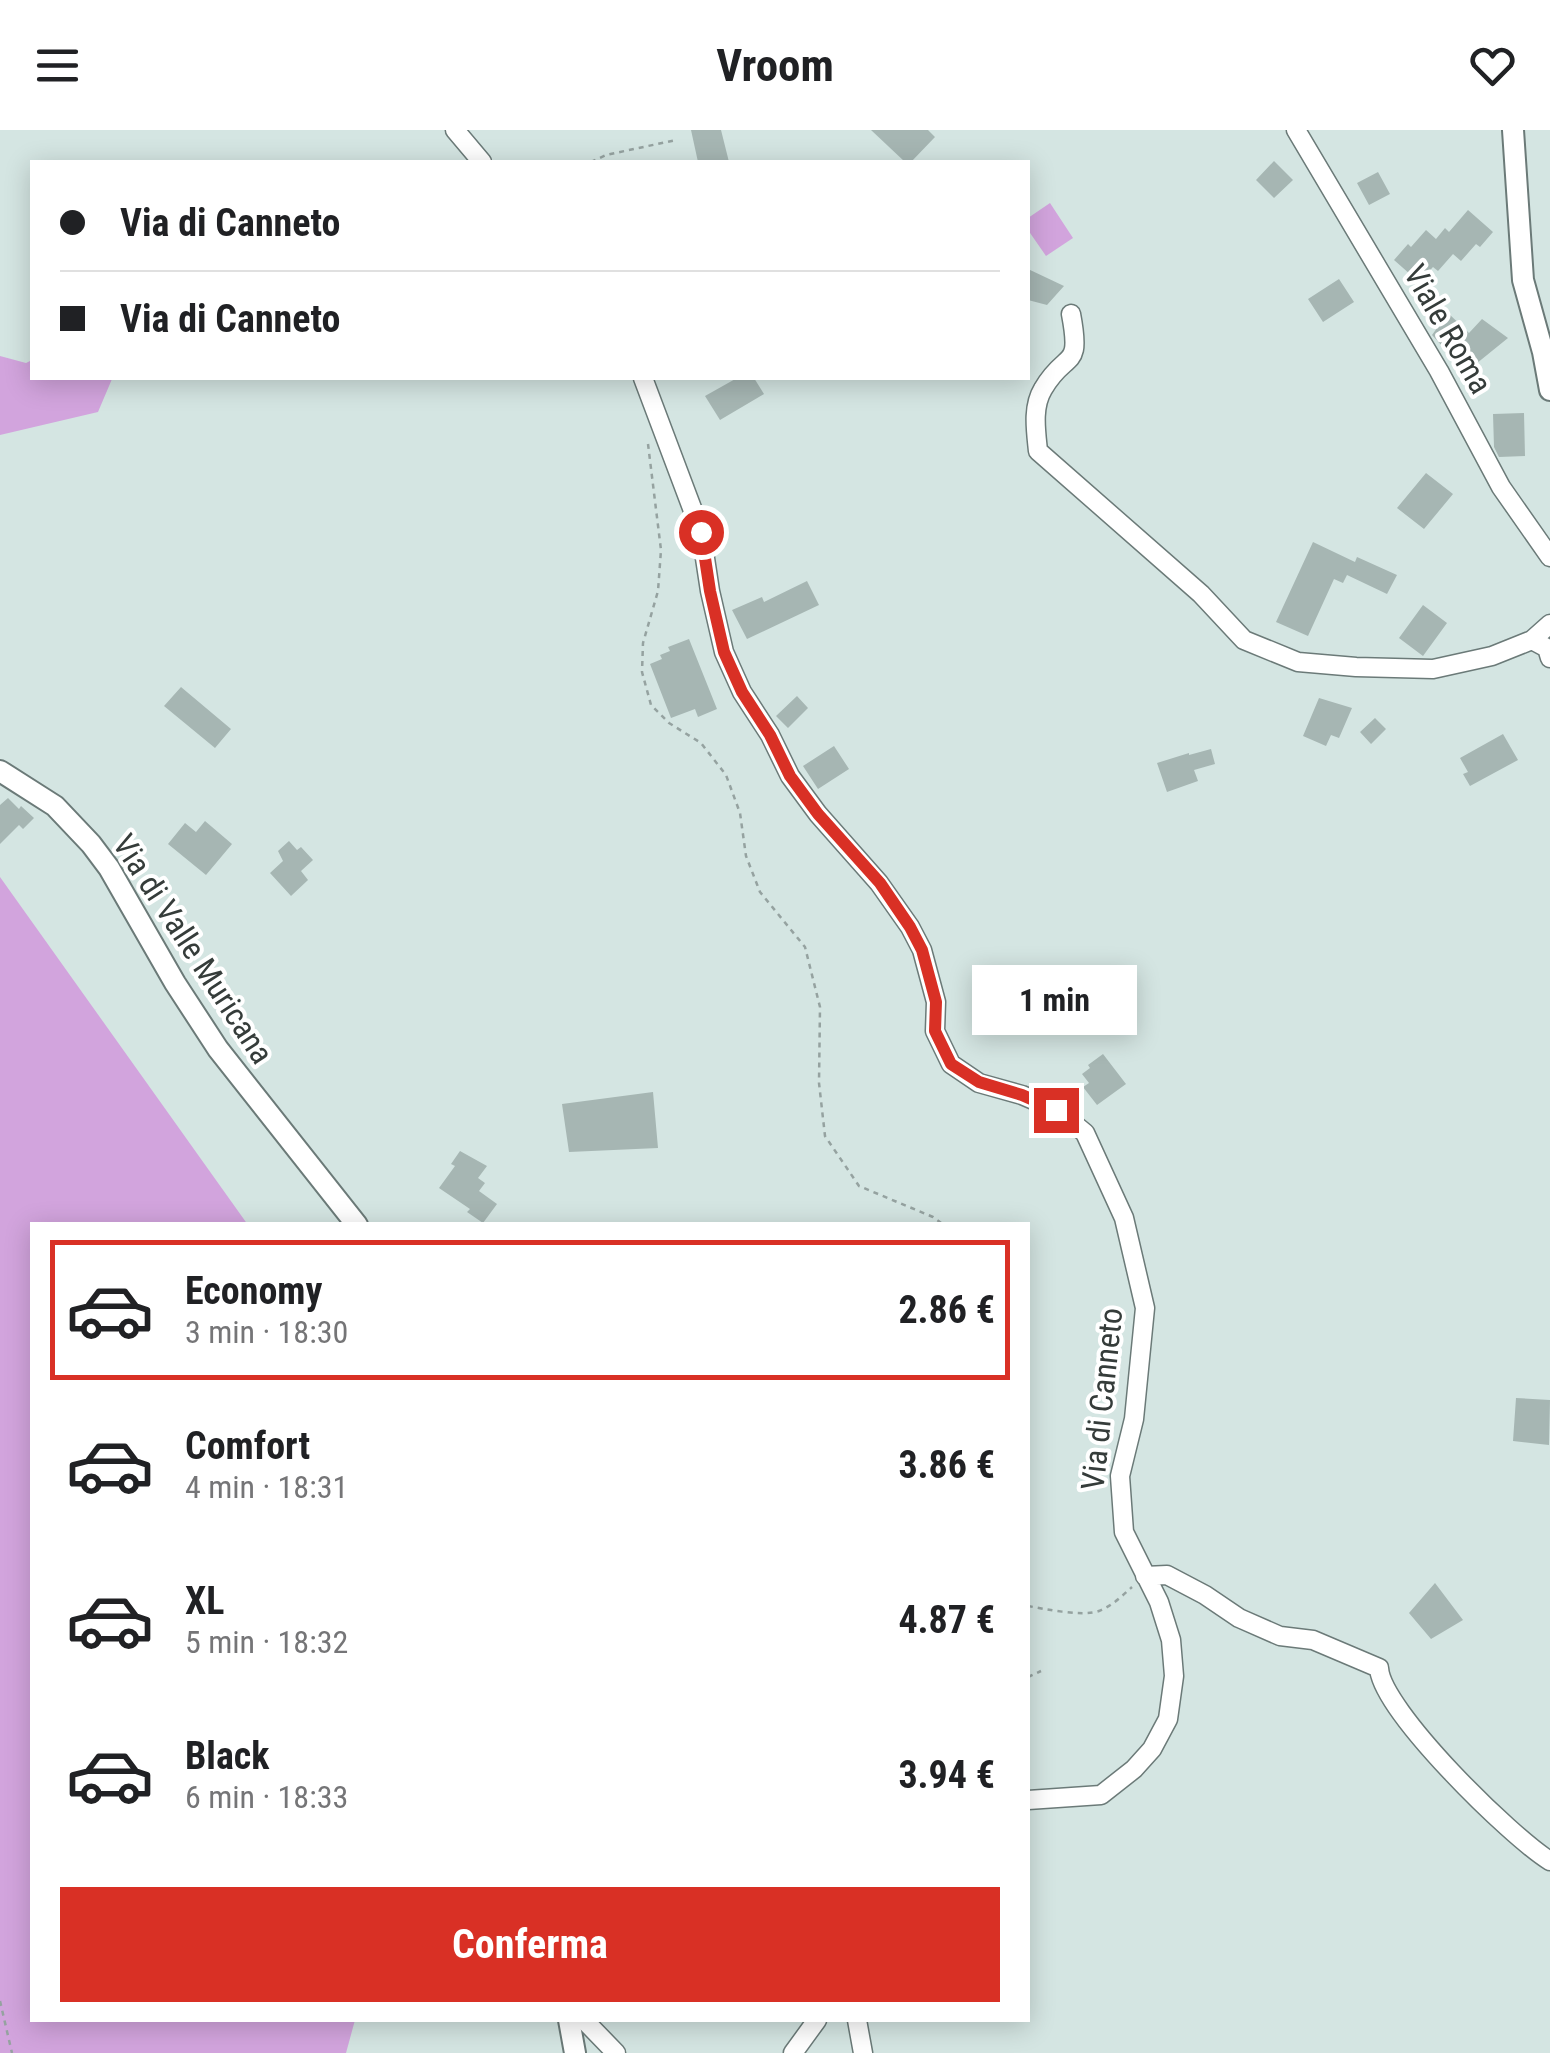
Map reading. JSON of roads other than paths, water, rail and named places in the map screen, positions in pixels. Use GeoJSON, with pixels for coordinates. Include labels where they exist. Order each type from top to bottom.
{"type":"FeatureCollection","features":[{"type":"Feature","properties":{"kind":"street"},"geometry":{"type":"LineString","coordinates":[[456,130],[480,160]]}},
{"type":"Feature","properties":{"kind":"street","name":"Viale Roma"},"geometry":{"type":"LineString","coordinates":[[1296,130],[1439,371],[1501,487],[1550,557]]}},
{"type":"Feature","properties":{"kind":"street"},"geometry":{"type":"LineString","coordinates":[[1514,130],[1523,280],[1550,390]]}},
{"type":"Feature","properties":{"kind":"street"},"geometry":{"type":"LineString","coordinates":[[1071,314],[1076,340],[1074,355],[1040,392],[1034,419],[1038,451],[1201,594],[1244,640],[1298,662],[1433,670],[1492,656],[1532,640],[1550,624]]}},
{"type":"Feature","properties":{"kind":"street","name":"Via di Canneto"},"geometry":{"type":"LineString","coordinates":[[644,380],[701,532],[724,652],[790,776],[818,814],[880,883],[910,927],[922,950],[936,1002],[935,1031],[951,1064],[979,1082],[1056,1110],[1085,1133],[1124,1218],[1146,1308],[1134,1418],[1120,1476],[1124,1532],[1158,1602],[1171,1640],[1174,1676],[1168,1719],[1152,1749],[1101,1795],[1030,1800]]}},
{"type":"Feature","properties":{"kind":"street"},"geometry":{"type":"LineString","coordinates":[[1532,640],[1547,648],[1550,658]]}},
{"type":"Feature","properties":{"kind":"street","name":"Via di Valle Muricana"},"geometry":{"type":"LineString","coordinates":[[0,771],[55,806],[91,844],[230,1068],[355,1222]]}},
{"type":"Feature","properties":{"kind":"street"},"geometry":{"type":"LineString","coordinates":[[1146,1576],[1167,1575],[1239,1618],[1280,1636],[1314,1640],[1379,1668],[1380,1680],[1398,1710],[1445,1765],[1550,1861]]}},
{"type":"Feature","properties":{"kind":"street"},"geometry":{"type":"LineString","coordinates":[[569,2022],[575,2053]]}},
{"type":"Feature","properties":{"kind":"street"},"geometry":{"type":"LineString","coordinates":[[586,2022],[616,2053]]}},
{"type":"Feature","properties":{"kind":"street"},"geometry":{"type":"LineString","coordinates":[[793,2053],[816,2022]]}},
{"type":"Feature","properties":{"kind":"street"},"geometry":{"type":"LineString","coordinates":[[857,2022],[863,2053]]}}]}
